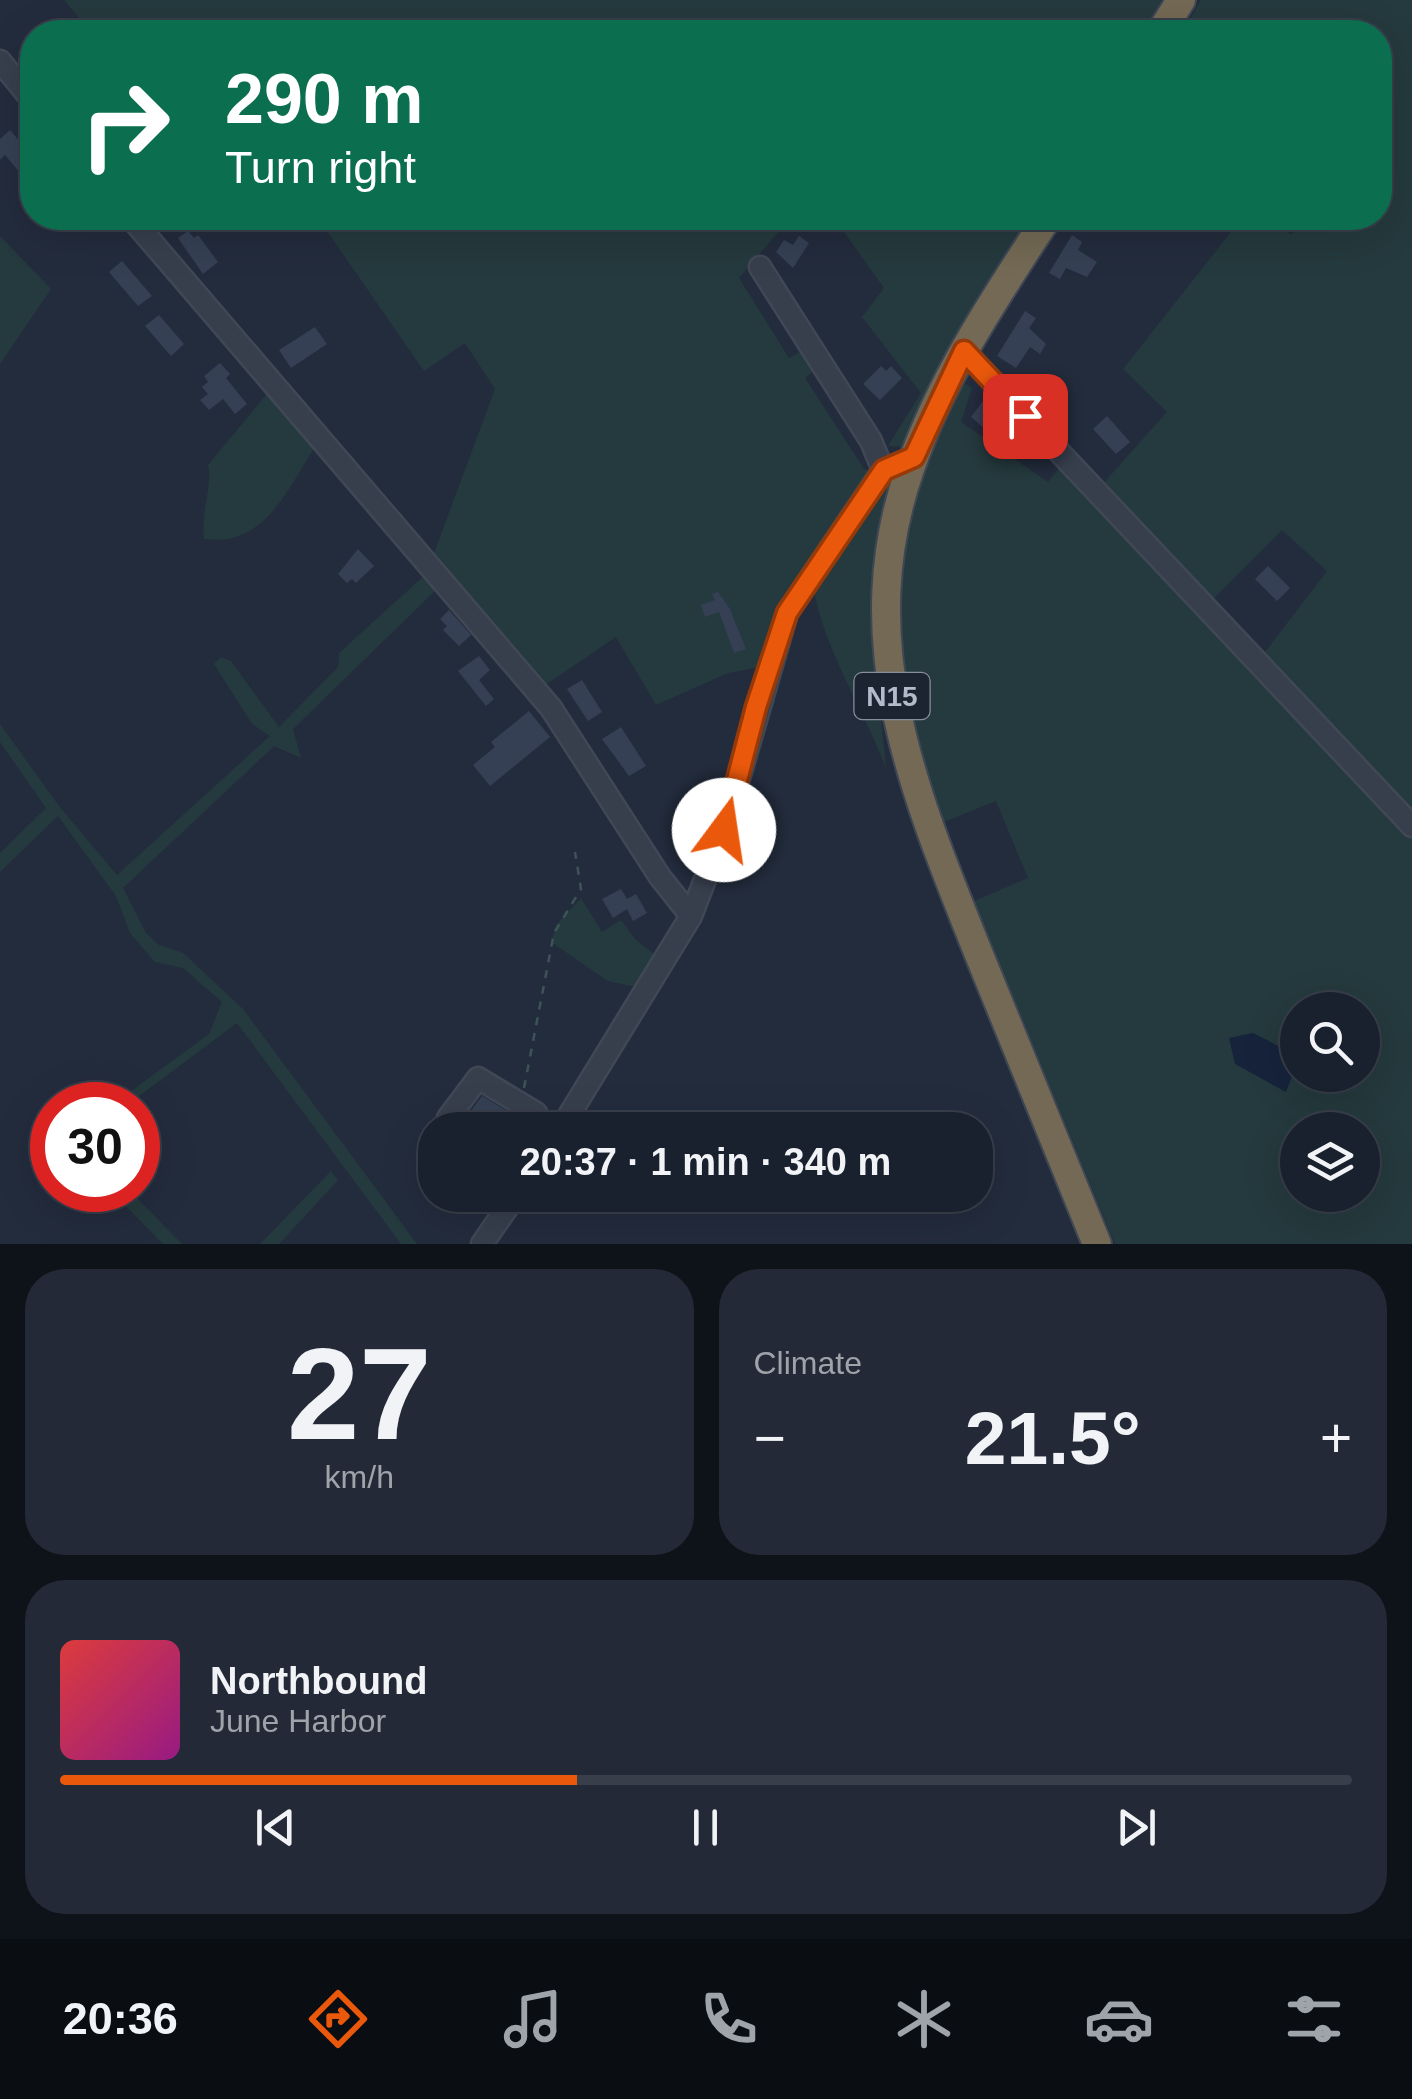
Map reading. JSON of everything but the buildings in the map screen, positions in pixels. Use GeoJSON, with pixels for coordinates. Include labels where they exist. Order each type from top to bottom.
{"type":"FeatureCollection","features":[{"type":"Feature","properties":{"kind":"highway","name":"N15"},"geometry":{"type":"LineString","coordinates":[[1040,230],[964,351],[914,457],[898,508],[886,621],[889,681],[904,755],[942,861],[1097,1244]]}},
{"type":"Feature","properties":{"kind":"street"},"geometry":{"type":"LineString","coordinates":[[0,61],[20,85]]}},
{"type":"Feature","properties":{"kind":"street"},"geometry":{"type":"LineString","coordinates":[[141,230],[551,708],[660,877],[691,916]]}},
{"type":"Feature","properties":{"kind":"street"},"geometry":{"type":"LineString","coordinates":[[760,267],[871,441],[884,470]]}},
{"type":"Feature","properties":{"kind":"street"},"geometry":{"type":"LineString","coordinates":[[964,351],[1412,826]]}},
{"type":"Feature","properties":{"kind":"street"},"geometry":{"type":"LineString","coordinates":[[571,1112],[691,916],[724,830],[756,707],[787,613],[884,470],[914,457]]}},
{"type":"Feature","properties":{"kind":"street"},"geometry":{"type":"LineString","coordinates":[[452,1112],[478,1078],[535,1112]]}},
{"type":"Feature","properties":{"kind":"street"},"geometry":{"type":"LineString","coordinates":[[482,1244],[504,1212]]}},
{"type":"Feature","properties":{"kind":"path"},"geometry":{"type":"LineString","coordinates":[[520,1102],[554,933],[581,889],[576,852]]}},
{"type":"Feature","properties":{"kind":"green space"},"geometry":{"type":"Polygon","coordinates":[[[64,0],[1162,0],[1150,20],[81,20],[64,0]]]}},
{"type":"Feature","properties":{"kind":"green space"},"geometry":{"type":"Polygon","coordinates":[[[1201,0],[1412,0],[1412,816],[1259,660],[1327,571],[1282,530],[1209,603],[1100,487],[1167,412],[1123,369],[1233,230],[1285,230],[1291,235],[1296,230],[1392,230],[1392,20],[1189,20],[1201,0]]]}},
{"type":"Feature","properties":{"kind":"green space"},"geometry":{"type":"Polygon","coordinates":[[[326,230],[780,230],[739,278],[789,358],[802,351],[815,369],[805,378],[864,469],[872,470],[791,590],[760,667],[728,673],[656,705],[616,637],[538,690],[431,561],[495,389],[465,343],[424,371],[326,230]]]}},
{"type":"Feature","properties":{"kind":"green space"},"geometry":{"type":"Polygon","coordinates":[[[843,230],[1027,230],[912,420],[906,447],[888,446],[921,393],[862,317],[884,288],[843,230]]]}},
{"type":"Feature","properties":{"kind":"green space"},"geometry":{"type":"Polygon","coordinates":[[[0,236],[51,289],[0,364],[0,236]]]}},
{"type":"Feature","properties":{"kind":"green space"},"geometry":{"type":"Polygon","coordinates":[[[966,384],[972,388],[961,422],[1048,482],[1063,463],[1412,834],[1412,1244],[1115,1244],[974,901],[1028,878],[996,801],[944,822],[942,814],[935,814],[913,731],[901,648],[901,563],[917,479],[959,388],[966,384]]]}},
{"type":"Feature","properties":{"kind":"green space"},"geometry":{"type":"Polygon","coordinates":[[[267,394],[315,447],[283,498],[258,525],[225,539],[204,539],[208,465],[267,394]]]}},
{"type":"Feature","properties":{"kind":"green space"},"geometry":{"type":"Polygon","coordinates":[[[889,483],[873,561],[871,617],[886,768],[835,657],[813,587],[881,485],[889,483]]]}},
{"type":"Feature","properties":{"kind":"green space"},"geometry":{"type":"Polygon","coordinates":[[[426,574],[437,589],[293,729],[301,758],[274,746],[123,888],[146,933],[159,945],[183,953],[243,1009],[417,1244],[401,1244],[237,1023],[158,1082],[143,1082],[209,1034],[222,1002],[183,968],[155,962],[130,933],[116,896],[58,816],[0,872],[0,853],[46,808],[0,742],[0,724],[59,806],[117,875],[270,736],[252,724],[214,664],[221,657],[231,661],[279,727],[338,667],[339,653],[426,574]]]}},
{"type":"Feature","properties":{"kind":"green space"},"geometry":{"type":"Polygon","coordinates":[[[581,898],[602,932],[621,920],[636,940],[661,959],[641,988],[608,981],[551,942],[557,924],[581,898]]]}},
{"type":"Feature","properties":{"kind":"green space"},"geometry":{"type":"Polygon","coordinates":[[[331,1171],[338,1180],[279,1244],[260,1244],[331,1171]]]}},
{"type":"Feature","properties":{"kind":"green space"},"geometry":{"type":"Polygon","coordinates":[[[132,1212],[151,1212],[182,1244],[163,1244],[132,1212]]]}},
{"type":"Feature","properties":{"kind":"water"},"geometry":{"type":"Polygon","coordinates":[[[1253,1033],[1280,1047],[1280,1089],[1235,1064],[1229,1038],[1253,1033]]]}},
{"type":"Feature","properties":{"kind":"route"},"geometry":{"type":"LineString","coordinates":[[724,830],[774,644],[787,613],[851,513],[884,470],[914,457],[964,351],[1025,416]]}}]}
